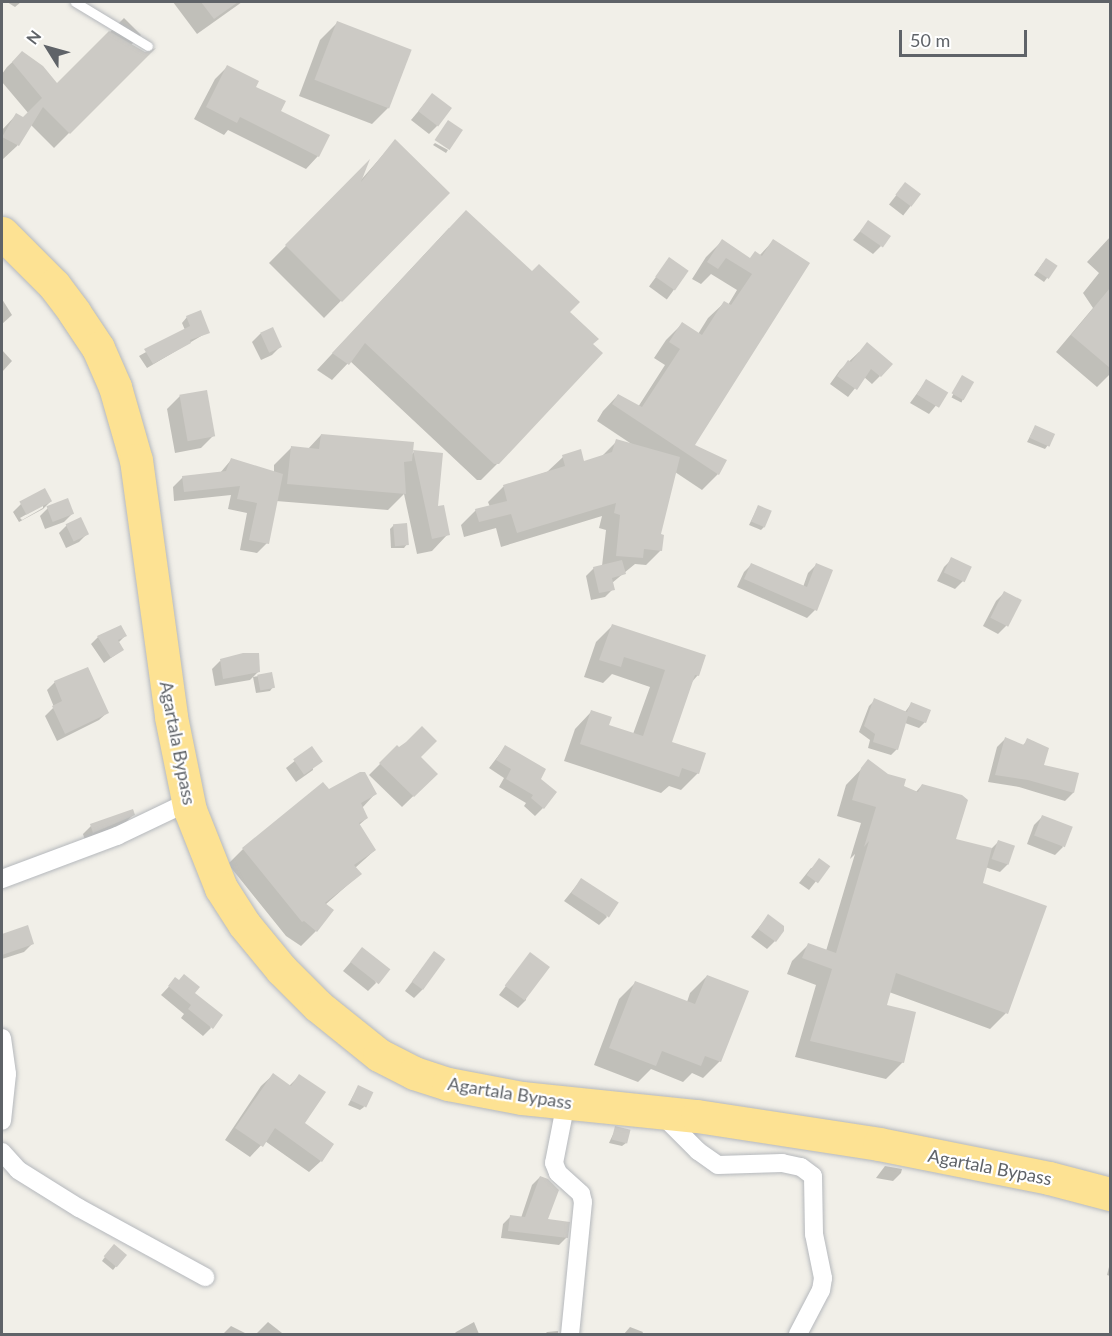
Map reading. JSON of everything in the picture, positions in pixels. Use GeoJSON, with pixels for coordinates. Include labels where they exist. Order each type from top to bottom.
{"type":"FeatureCollection","features":[{"type":"Feature","properties":{"kind":"highway","name":"Agartala Bypass"},"geometry":{"type":"LineString","coordinates":[[2,233],[54,285],[86,330],[106,367],[128,424],[138,471],[171,717],[188,802],[204,849],[221,888],[244,924],[281,969],[318,1006],[379,1055],[414,1073],[448,1084],[522,1098],[659,1112],[879,1144],[1048,1178],[1110,1194]]}},
{"type":"Feature","properties":{"kind":"street"},"geometry":{"type":"LineString","coordinates":[[2,879],[117,836],[188,802]]}},
{"type":"Feature","properties":{"kind":"street"},"geometry":{"type":"LineString","coordinates":[[2,1038],[7,1074],[2,1121]]}},
{"type":"Feature","properties":{"kind":"street"},"geometry":{"type":"LineString","coordinates":[[566,1102],[554,1163],[558,1173],[581,1194],[583,1202],[570,1335]]}},
{"type":"Feature","properties":{"kind":"street"},"geometry":{"type":"LineString","coordinates":[[659,1112],[698,1151],[718,1165],[782,1163],[801,1167],[813,1176],[814,1234],[823,1278],[820,1290],[798,1335]]}},
{"type":"Feature","properties":{"kind":"street"},"geometry":{"type":"LineString","coordinates":[[2,1152],[18,1170],[69,1202],[206,1277]]}},
{"type":"Feature","properties":{"kind":"lane"},"geometry":{"type":"LineString","coordinates":[[75,2],[148,46]]}},
{"type":"Feature","properties":{"kind":"building"},"geometry":{"type":"Polygon","coordinates":[[[201,2],[238,2],[214,19],[201,2]]]}},
{"type":"Feature","properties":{"kind":"building"},"geometry":{"type":"Polygon","coordinates":[[[337,21],[412,50],[389,108],[314,80],[337,21]]]}},
{"type":"Feature","properties":{"kind":"building"},"geometry":{"type":"Polygon","coordinates":[[[109,31],[145,52],[156,48],[70,134],[43,107],[19,146],[2,137],[16,113],[23,117],[42,98],[12,62],[22,51],[43,66],[57,83],[109,31]]]}},
{"type":"Feature","properties":{"kind":"building"},"geometry":{"type":"Polygon","coordinates":[[[227,65],[259,81],[256,87],[286,101],[281,111],[330,135],[319,157],[240,117],[237,123],[206,107],[227,65]]]}},
{"type":"Feature","properties":{"kind":"building"},"geometry":{"type":"Polygon","coordinates":[[[432,93],[452,108],[438,126],[418,111],[432,93]]]}},
{"type":"Feature","properties":{"kind":"building"},"geometry":{"type":"Polygon","coordinates":[[[448,120],[463,130],[450,150],[435,140],[448,120]]]}},
{"type":"Feature","properties":{"kind":"building"},"geometry":{"type":"Polygon","coordinates":[[[395,139],[450,193],[342,302],[285,245],[370,159],[361,182],[395,139]]]}},
{"type":"Feature","properties":{"kind":"building"},"geometry":{"type":"Polygon","coordinates":[[[905,182],[921,194],[911,207],[895,195],[905,182]]]}},
{"type":"Feature","properties":{"kind":"building"},"geometry":{"type":"Polygon","coordinates":[[[466,210],[532,271],[539,264],[580,302],[570,312],[599,339],[593,344],[603,353],[499,464],[494,464],[365,343],[349,365],[332,353],[466,210]]]}},
{"type":"Feature","properties":{"kind":"building"},"geometry":{"type":"Polygon","coordinates":[[[868,220],[891,236],[883,248],[860,231],[868,220]]]}},
{"type":"Feature","properties":{"kind":"building"},"geometry":{"type":"Polygon","coordinates":[[[722,239],[750,258],[755,251],[762,256],[773,239],[810,263],[695,445],[727,460],[719,475],[612,404],[618,394],[642,407],[680,349],[669,342],[682,322],[702,335],[724,301],[731,305],[752,274],[726,258],[718,269],[707,262],[722,239]]]}},
{"type":"Feature","properties":{"kind":"building"},"geometry":{"type":"Polygon","coordinates":[[[669,257],[689,271],[675,290],[655,277],[669,257]]]}},
{"type":"Feature","properties":{"kind":"building"},"geometry":{"type":"Polygon","coordinates":[[[1046,258],[1058,266],[1049,279],[1037,271],[1046,258]]]}},
{"type":"Feature","properties":{"kind":"building"},"geometry":{"type":"Polygon","coordinates":[[[1110,288],[1110,368],[1071,335],[1110,288]]]}},
{"type":"Feature","properties":{"kind":"building"},"geometry":{"type":"Polygon","coordinates":[[[201,310],[210,333],[190,340],[191,343],[153,364],[144,349],[190,326],[186,316],[201,310]]]}},
{"type":"Feature","properties":{"kind":"building"},"geometry":{"type":"Polygon","coordinates":[[[273,327],[282,347],[269,353],[260,333],[273,327]]]}},
{"type":"Feature","properties":{"kind":"building"},"geometry":{"type":"Polygon","coordinates":[[[867,342],[893,364],[881,377],[871,369],[857,390],[837,376],[848,360],[851,362],[867,342]]]}},
{"type":"Feature","properties":{"kind":"building"},"geometry":{"type":"Polygon","coordinates":[[[962,375],[974,382],[964,400],[952,393],[962,375]]]}},
{"type":"Feature","properties":{"kind":"building"},"geometry":{"type":"Polygon","coordinates":[[[926,379],[948,392],[939,408],[917,394],[926,379]]]}},
{"type":"Feature","properties":{"kind":"building"},"geometry":{"type":"Polygon","coordinates":[[[207,390],[215,436],[188,441],[179,395],[207,390]]]}},
{"type":"Feature","properties":{"kind":"building"},"geometry":{"type":"Polygon","coordinates":[[[1035,425],[1055,434],[1049,447],[1029,438],[1035,425]]]}},
{"type":"Feature","properties":{"kind":"building"},"geometry":{"type":"Polygon","coordinates":[[[321,434],[414,442],[412,461],[404,462],[406,494],[287,484],[291,446],[319,449],[321,434]]]}},
{"type":"Feature","properties":{"kind":"building"},"geometry":{"type":"Polygon","coordinates":[[[616,439],[680,457],[661,534],[664,535],[662,551],[644,549],[643,558],[616,556],[620,515],[614,513],[616,503],[517,533],[511,514],[479,522],[475,509],[507,501],[503,485],[565,466],[562,455],[581,449],[584,461],[612,452],[616,439]]]}},
{"type":"Feature","properties":{"kind":"building"},"geometry":{"type":"Polygon","coordinates":[[[413,450],[443,453],[438,506],[444,505],[450,535],[432,539],[413,450]]]}},
{"type":"Feature","properties":{"kind":"building"},"geometry":{"type":"Polygon","coordinates":[[[231,458],[283,474],[269,544],[249,540],[257,503],[237,499],[240,486],[184,492],[182,476],[226,471],[231,458]]]}},
{"type":"Feature","properties":{"kind":"building"},"geometry":{"type":"Polygon","coordinates":[[[45,488],[52,501],[26,515],[19,502],[45,488]]]}},
{"type":"Feature","properties":{"kind":"building"},"geometry":{"type":"Polygon","coordinates":[[[68,498],[74,514],[53,522],[47,506],[68,498]]]}},
{"type":"Feature","properties":{"kind":"building"},"geometry":{"type":"Polygon","coordinates":[[[758,505],[772,511],[765,527],[751,522],[758,505]]]}},
{"type":"Feature","properties":{"kind":"building"},"geometry":{"type":"Polygon","coordinates":[[[81,517],[89,534],[74,541],[66,524],[81,517]]]}},
{"type":"Feature","properties":{"kind":"building"},"geometry":{"type":"Polygon","coordinates":[[[407,523],[409,545],[395,546],[393,524],[407,523]]]}},
{"type":"Feature","properties":{"kind":"building"},"geometry":{"type":"Polygon","coordinates":[[[951,557],[972,567],[965,582],[944,572],[951,557]]]}},
{"type":"Feature","properties":{"kind":"building"},"geometry":{"type":"Polygon","coordinates":[[[622,560],[626,574],[612,578],[615,590],[599,593],[593,567],[622,560]]]}},
{"type":"Feature","properties":{"kind":"building"},"geometry":{"type":"Polygon","coordinates":[[[751,563],[807,587],[816,563],[833,570],[817,611],[744,579],[751,563]]]}},
{"type":"Feature","properties":{"kind":"building"},"geometry":{"type":"Polygon","coordinates":[[[1004,591],[1022,600],[1008,627],[990,618],[1004,591]]]}},
{"type":"Feature","properties":{"kind":"building"},"geometry":{"type":"Polygon","coordinates":[[[612,624],[706,655],[699,676],[695,675],[672,742],[706,753],[699,774],[682,768],[679,777],[580,744],[591,710],[612,717],[609,725],[643,736],[665,670],[624,657],[621,667],[599,660],[612,624]]]}},
{"type":"Feature","properties":{"kind":"building"},"geometry":{"type":"Polygon","coordinates":[[[121,625],[127,636],[118,640],[124,650],[111,658],[97,636],[121,625]]]}},
{"type":"Feature","properties":{"kind":"building"},"geometry":{"type":"Polygon","coordinates":[[[243,653],[259,653],[260,672],[223,679],[220,659],[243,653]]]}},
{"type":"Feature","properties":{"kind":"building"},"geometry":{"type":"Polygon","coordinates":[[[88,667],[109,713],[65,734],[52,706],[62,701],[54,681],[88,667]]]}},
{"type":"Feature","properties":{"kind":"building"},"geometry":{"type":"Polygon","coordinates":[[[272,672],[275,688],[260,691],[257,675],[272,672]]]}},
{"type":"Feature","properties":{"kind":"building"},"geometry":{"type":"Polygon","coordinates":[[[874,698],[907,712],[911,702],[931,710],[926,723],[908,716],[898,750],[873,742],[875,734],[864,726],[874,698]]]}},
{"type":"Feature","properties":{"kind":"building"},"geometry":{"type":"Polygon","coordinates":[[[422,726],[437,741],[421,757],[438,774],[414,797],[379,763],[397,745],[399,747],[406,742],[422,726]]]}},
{"type":"Feature","properties":{"kind":"building"},"geometry":{"type":"Polygon","coordinates":[[[1005,737],[1024,745],[1027,738],[1049,748],[1044,765],[1079,773],[1074,793],[1028,780],[995,775],[1005,737]]]}},
{"type":"Feature","properties":{"kind":"building"},"geometry":{"type":"Polygon","coordinates":[[[505,745],[546,769],[541,779],[557,792],[544,809],[531,798],[533,795],[506,779],[511,769],[496,760],[505,745]]]}},
{"type":"Feature","properties":{"kind":"building"},"geometry":{"type":"Polygon","coordinates":[[[312,746],[323,762],[304,775],[293,759],[312,746]]]}},
{"type":"Feature","properties":{"kind":"building"},"geometry":{"type":"Polygon","coordinates":[[[868,759],[888,774],[906,779],[904,786],[918,792],[922,784],[962,795],[968,800],[956,839],[992,848],[983,883],[1047,906],[1008,1014],[896,973],[887,1005],[916,1012],[904,1063],[810,1041],[832,969],[802,958],[808,943],[836,953],[869,841],[864,847],[876,807],[852,800],[861,768],[868,759]]]}},
{"type":"Feature","properties":{"kind":"building"},"geometry":{"type":"Polygon","coordinates":[[[360,772],[365,772],[377,794],[361,803],[368,818],[359,823],[376,850],[354,865],[362,874],[325,903],[334,910],[317,932],[304,921],[302,922],[242,848],[323,782],[329,789],[360,772]]]}},
{"type":"Feature","properties":{"kind":"building"},"geometry":{"type":"Polygon","coordinates":[[[133,809],[135,815],[93,833],[90,824],[133,809]]]}},
{"type":"Feature","properties":{"kind":"building"},"geometry":{"type":"Polygon","coordinates":[[[1042,815],[1073,827],[1065,847],[1034,836],[1042,815]]]}},
{"type":"Feature","properties":{"kind":"building"},"geometry":{"type":"Polygon","coordinates":[[[998,840],[1015,846],[1009,865],[991,859],[998,840]]]}},
{"type":"Feature","properties":{"kind":"building"},"geometry":{"type":"Polygon","coordinates":[[[819,858],[830,866],[818,883],[807,875],[819,858]]]}},
{"type":"Feature","properties":{"kind":"building"},"geometry":{"type":"Polygon","coordinates":[[[581,878],[619,903],[609,918],[571,893],[581,878]]]}},
{"type":"Feature","properties":{"kind":"building"},"geometry":{"type":"Polygon","coordinates":[[[768,914],[784,926],[784,931],[776,942],[758,929],[768,914]]]}},
{"type":"Feature","properties":{"kind":"building"},"geometry":{"type":"Polygon","coordinates":[[[28,925],[34,944],[2,955],[2,934],[28,925]]]}},
{"type":"Feature","properties":{"kind":"building"},"geometry":{"type":"Polygon","coordinates":[[[362,947],[390,969],[379,984],[350,962],[362,947]]]}},
{"type":"Feature","properties":{"kind":"building"},"geometry":{"type":"Polygon","coordinates":[[[434,951],[445,959],[423,990],[412,982],[434,951]]]}},
{"type":"Feature","properties":{"kind":"building"},"geometry":{"type":"Polygon","coordinates":[[[530,952],[550,967],[525,1001],[505,986],[530,952]]]}},
{"type":"Feature","properties":{"kind":"building"},"geometry":{"type":"Polygon","coordinates":[[[184,974],[200,987],[195,993],[223,1015],[213,1029],[188,1009],[191,1005],[168,986],[175,977],[179,980],[184,974]]]}},
{"type":"Feature","properties":{"kind":"building"},"geometry":{"type":"Polygon","coordinates":[[[707,975],[749,991],[721,1062],[705,1056],[701,1066],[662,1051],[656,1066],[609,1048],[635,981],[695,1004],[707,975]]]}},
{"type":"Feature","properties":{"kind":"building"},"geometry":{"type":"Polygon","coordinates":[[[273,1073],[291,1086],[299,1074],[326,1092],[305,1123],[334,1144],[322,1162],[275,1128],[263,1147],[235,1128],[273,1073]]]}},
{"type":"Feature","properties":{"kind":"building"},"geometry":{"type":"Polygon","coordinates":[[[358,1085],[373,1092],[366,1108],[351,1100],[358,1085]]]}},
{"type":"Feature","properties":{"kind":"building"},"geometry":{"type":"Polygon","coordinates":[[[615,1126],[631,1130],[627,1143],[612,1140],[615,1126]]]}},
{"type":"Feature","properties":{"kind":"building"},"geometry":{"type":"Polygon","coordinates":[[[540,1176],[548,1179],[559,1190],[548,1219],[570,1222],[568,1238],[508,1231],[510,1215],[525,1217],[540,1176]]]}},
{"type":"Feature","properties":{"kind":"building"},"geometry":{"type":"Polygon","coordinates":[[[114,1244],[127,1255],[117,1267],[104,1256],[114,1244]]]}}]}
